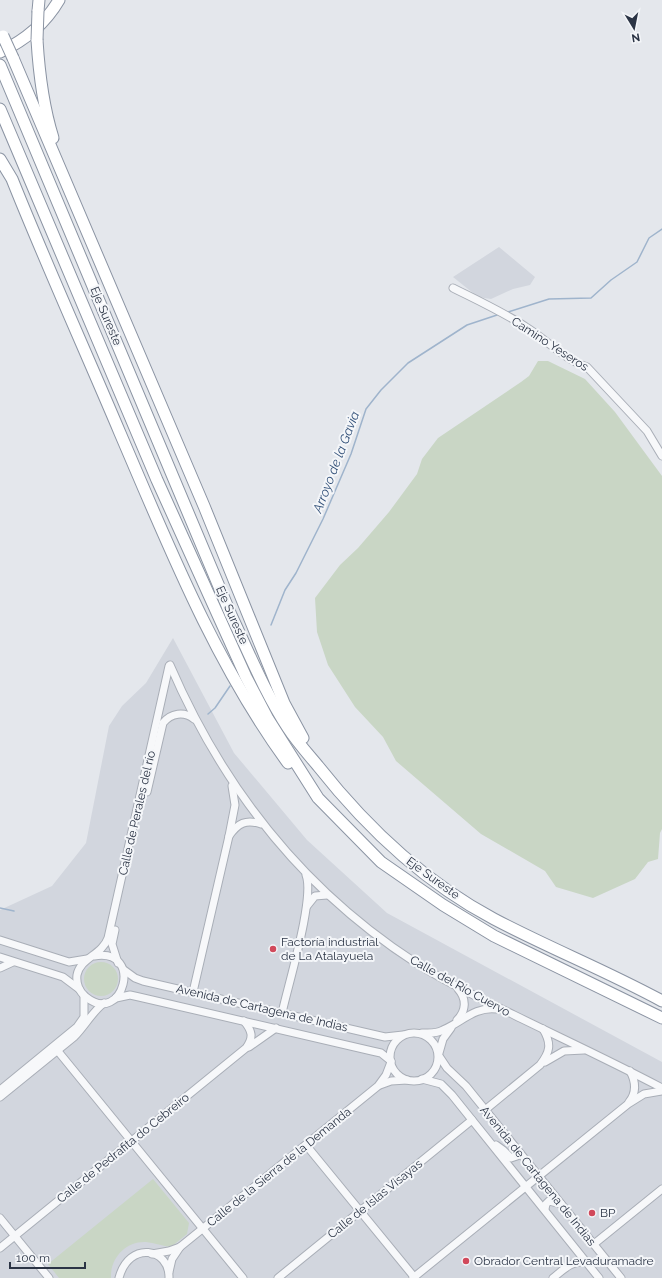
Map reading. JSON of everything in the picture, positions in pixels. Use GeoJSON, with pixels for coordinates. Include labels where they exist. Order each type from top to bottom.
{"type":"FeatureCollection","features":[{"type":"Feature","properties":{"kind":"highway"},"geometry":{"type":"LineString","coordinates":[[0,52],[32,33],[50,16],[59,0]]}},
{"type":"Feature","properties":{"kind":"highway"},"geometry":{"type":"LineString","coordinates":[[38,6],[37,40],[39,76],[48,121],[68,184]]}},
{"type":"Feature","properties":{"kind":"highway"},"geometry":{"type":"LineString","coordinates":[[2,33],[68,184],[207,513],[284,703],[297,729],[331,783]]}},
{"type":"Feature","properties":{"kind":"highway","name":"Eje Sureste"},"geometry":{"type":"LineString","coordinates":[[0,65],[231,615],[265,689],[289,729],[331,783],[375,832],[405,859],[450,893],[493,918],[662,1001]]}},
{"type":"Feature","properties":{"kind":"highway","name":"Eje Sureste"},"geometry":{"type":"LineString","coordinates":[[0,109],[157,480],[243,669],[268,719],[318,798],[382,862],[443,906],[494,936],[662,1018]]}},
{"type":"Feature","properties":{"kind":"highway"},"geometry":{"type":"LineString","coordinates":[[0,159],[12,179],[172,555],[212,639],[274,744],[298,777],[318,798]]}},
{"type":"Feature","properties":{"kind":"highway"},"geometry":{"type":"LineString","coordinates":[[0,167],[24,210]]}},
{"type":"Feature","properties":{"kind":"street","name":"Camino Yeseros"},"geometry":{"type":"LineString","coordinates":[[453,288],[527,327],[554,348],[579,364],[587,367],[647,431],[662,456]]}},
{"type":"Feature","properties":{"kind":"street","name":"Calle del Río Cuervo"},"geometry":{"type":"LineString","coordinates":[[170,665],[195,720],[232,782],[261,824],[305,873],[327,895],[365,928],[417,964],[457,987],[662,1088]]}},
{"type":"Feature","properties":{"kind":"street","name":"Calle de Perales del río"},"geometry":{"type":"LineString","coordinates":[[92,957],[105,946],[109,934],[170,665]]}},
{"type":"Feature","properties":{"kind":"street","name":"Calle de Perales del río"},"geometry":{"type":"LineString","coordinates":[[118,963],[112,941],[162,727],[166,719],[173,715],[186,714],[195,720]]}},
{"type":"Feature","properties":{"kind":"street"},"geometry":{"type":"LineString","coordinates":[[193,992],[235,805],[232,782]]}},
{"type":"Feature","properties":{"kind":"street"},"geometry":{"type":"LineString","coordinates":[[229,836],[240,823],[248,821],[261,824]]}},
{"type":"Feature","properties":{"kind":"street"},"geometry":{"type":"LineString","coordinates":[[282,1013],[306,908],[309,886],[305,873]]}},
{"type":"Feature","properties":{"kind":"street"},"geometry":{"type":"LineString","coordinates":[[306,908],[315,896],[327,895]]}},
{"type":"Feature","properties":{"kind":"street"},"geometry":{"type":"LineString","coordinates":[[0,940],[69,962],[92,957],[107,956],[118,963],[124,970],[125,978],[123,989],[114,999],[104,1003],[97,1009],[79,1032],[0,1097]]}},
{"type":"Feature","properties":{"kind":"street"},"geometry":{"type":"LineString","coordinates":[[0,957],[67,978],[84,996],[94,1002],[104,1003]]}},
{"type":"Feature","properties":{"kind":"street"},"geometry":{"type":"LineString","coordinates":[[79,989],[78,973],[84,963],[92,957]]}},
{"type":"Feature","properties":{"kind":"street"},"geometry":{"type":"LineString","coordinates":[[0,968],[13,962]]}},
{"type":"Feature","properties":{"kind":"street","name":"Avenida de Cartagena de Indias"},"geometry":{"type":"LineString","coordinates":[[124,970],[139,980],[385,1037],[403,1035]]}},
{"type":"Feature","properties":{"kind":"street"},"geometry":{"type":"LineString","coordinates":[[457,987],[463,997],[465,1005],[462,1015],[453,1025],[443,1039],[435,1070],[422,1079],[410,1080],[397,1074],[391,1061],[391,1049],[403,1035],[441,1032],[453,1025],[480,1010],[501,1009]]}},
{"type":"Feature","properties":{"kind":"street","name":"Avenida de Cartagena de Indias"},"geometry":{"type":"LineString","coordinates":[[114,999],[130,995],[139,997],[378,1052],[391,1061]]}},
{"type":"Feature","properties":{"kind":"street"},"geometry":{"type":"LineString","coordinates":[[0,1090],[77,1027],[84,1017],[84,996]]}},
{"type":"Feature","properties":{"kind":"street"},"geometry":{"type":"LineString","coordinates":[[244,1021],[251,1030],[252,1036],[246,1048]]}},
{"type":"Feature","properties":{"kind":"street","name":"Calle de Pedrafita do Cebreiro"},"geometry":{"type":"LineString","coordinates":[[0,1248],[246,1048],[252,1046],[276,1028]]}},
{"type":"Feature","properties":{"kind":"street"},"geometry":{"type":"LineString","coordinates":[[540,1065],[546,1057],[549,1049],[549,1040],[543,1029]]}},
{"type":"Feature","properties":{"kind":"street"},"geometry":{"type":"LineString","coordinates":[[419,1033],[428,1037],[433,1042],[438,1055]]}},
{"type":"Feature","properties":{"kind":"street"},"geometry":{"type":"LineString","coordinates":[[58,1050],[243,1278]]}},
{"type":"Feature","properties":{"kind":"street"},"geometry":{"type":"LineString","coordinates":[[485,1110],[540,1065],[564,1051],[586,1050]]}},
{"type":"Feature","properties":{"kind":"street","name":"Avenida de Cartagena de Indias"},"geometry":{"type":"LineString","coordinates":[[438,1055],[447,1068],[466,1086],[621,1278]]}},
{"type":"Feature","properties":{"kind":"street","name":"Calle de la Sierra de la Demanda"},"geometry":{"type":"LineString","coordinates":[[169,1275],[172,1259],[180,1247],[378,1086],[386,1075],[391,1061]]}},
{"type":"Feature","properties":{"kind":"street"},"geometry":{"type":"LineString","coordinates":[[628,1104],[632,1099],[635,1089],[634,1080],[630,1071]]}},
{"type":"Feature","properties":{"kind":"street","name":"Avenida de Cartagena de Indias"},"geometry":{"type":"LineString","coordinates":[[422,1079],[440,1084],[452,1095],[599,1278]]}},
{"type":"Feature","properties":{"kind":"street","name":"Calle de la Sierra de la Demanda"},"geometry":{"type":"LineString","coordinates":[[378,1086],[391,1081],[410,1080]]}},
{"type":"Feature","properties":{"kind":"street"},"geometry":{"type":"LineString","coordinates":[[306,1144],[414,1278],[628,1104],[644,1094],[662,1091]]}},
{"type":"Feature","properties":{"kind":"street","name":"Calle de Islas Visayas"},"geometry":{"type":"LineString","coordinates":[[278,1278],[472,1120]]}},
{"type":"Feature","properties":{"kind":"street"},"geometry":{"type":"LineString","coordinates":[[491,1142],[503,1150],[511,1158],[517,1156],[517,1150]]}},
{"type":"Feature","properties":{"kind":"street"},"geometry":{"type":"LineString","coordinates":[[594,1244],[662,1189]]}},
{"type":"Feature","properties":{"kind":"street"},"geometry":{"type":"LineString","coordinates":[[545,1209],[546,1204],[549,1201],[563,1206]]}},
{"type":"Feature","properties":{"kind":"street"},"geometry":{"type":"LineString","coordinates":[[0,1218],[49,1278]]}},
{"type":"Feature","properties":{"kind":"street"},"geometry":{"type":"LineString","coordinates":[[568,1265],[573,1253],[572,1243]]}},
{"type":"Feature","properties":{"kind":"street","name":"Calle de la Sierra de la Demanda"},"geometry":{"type":"LineString","coordinates":[[120,1277],[125,1262],[135,1254],[143,1252],[152,1254],[169,1251],[180,1247]]}},
{"type":"Feature","properties":{"kind":"street"},"geometry":{"type":"LineString","coordinates":[[152,1254],[163,1261],[169,1275]]}},
{"type":"Feature","properties":{"kind":"street"},"geometry":{"type":"LineString","coordinates":[[553,1278],[568,1265],[578,1262],[586,1262]]}},
{"type":"Feature","properties":{"kind":"shaded area"},"geometry":{"type":"Polygon","coordinates":[[[499,247],[535,277],[530,285],[513,289],[491,299],[478,297],[453,277],[499,247]]]}},
{"type":"Feature","properties":{"kind":"shaded area"},"geometry":{"type":"Polygon","coordinates":[[[173,638],[234,753],[307,840],[387,913],[662,1062],[662,1278],[0,1278],[0,910],[52,886],[86,843],[109,726],[122,706],[146,683],[173,638]]]}},
{"type":"Feature","properties":{"kind":"green space"},"geometry":{"type":"Polygon","coordinates":[[[538,361],[548,361],[585,379],[615,412],[662,476],[662,829],[660,833],[658,859],[648,862],[635,879],[593,898],[556,887],[545,871],[481,834],[396,761],[383,737],[355,707],[328,665],[317,632],[315,598],[340,565],[358,548],[389,512],[417,474],[422,459],[438,438],[529,376],[538,361]]]}},
{"type":"Feature","properties":{"kind":"green space"},"geometry":{"type":"Polygon","coordinates":[[[98,962],[104,962],[113,967],[117,973],[117,985],[113,991],[104,996],[98,996],[89,991],[84,982],[84,976],[89,967],[98,962]]]}},
{"type":"Feature","properties":{"kind":"green space"},"geometry":{"type":"Polygon","coordinates":[[[153,1179],[189,1223],[187,1234],[171,1247],[146,1242],[132,1244],[121,1252],[116,1258],[111,1271],[111,1278],[59,1278],[48,1264],[153,1179]]]}},
{"type":"Feature","properties":{"kind":"waterway","name":"Arroyo de la Gavia"},"geometry":{"type":"LineString","coordinates":[[508,312],[549,299],[591,298],[611,280],[637,262],[649,238],[662,229]]}},
{"type":"Feature","properties":{"kind":"waterway","name":"Arroyo de la Gavia"},"geometry":{"type":"LineString","coordinates":[[271,625],[285,590],[296,573],[323,519],[351,454],[366,409],[381,390],[408,363],[467,325],[497,315]]}},
{"type":"Feature","properties":{"kind":"waterway","name":"Arroyo de la Gavia"},"geometry":{"type":"LineString","coordinates":[[208,714],[215,708],[230,686]]}},
{"type":"Feature","properties":{"kind":"waterway","name":"Arroyo de la Gavia"},"geometry":{"type":"LineString","coordinates":[[0,908],[14,911]]}},
{"type":"Feature","properties":{"kind":"place","name":"Factoría industrial de La Atalayuela"},"geometry":{"type":"Point","coordinates":[273,949]}},
{"type":"Feature","properties":{"kind":"place","name":"BP"},"geometry":{"type":"Point","coordinates":[592,1213]}},
{"type":"Feature","properties":{"kind":"place","name":"Obrador Central Levaduramadre"},"geometry":{"type":"Point","coordinates":[466,1261]}}]}
